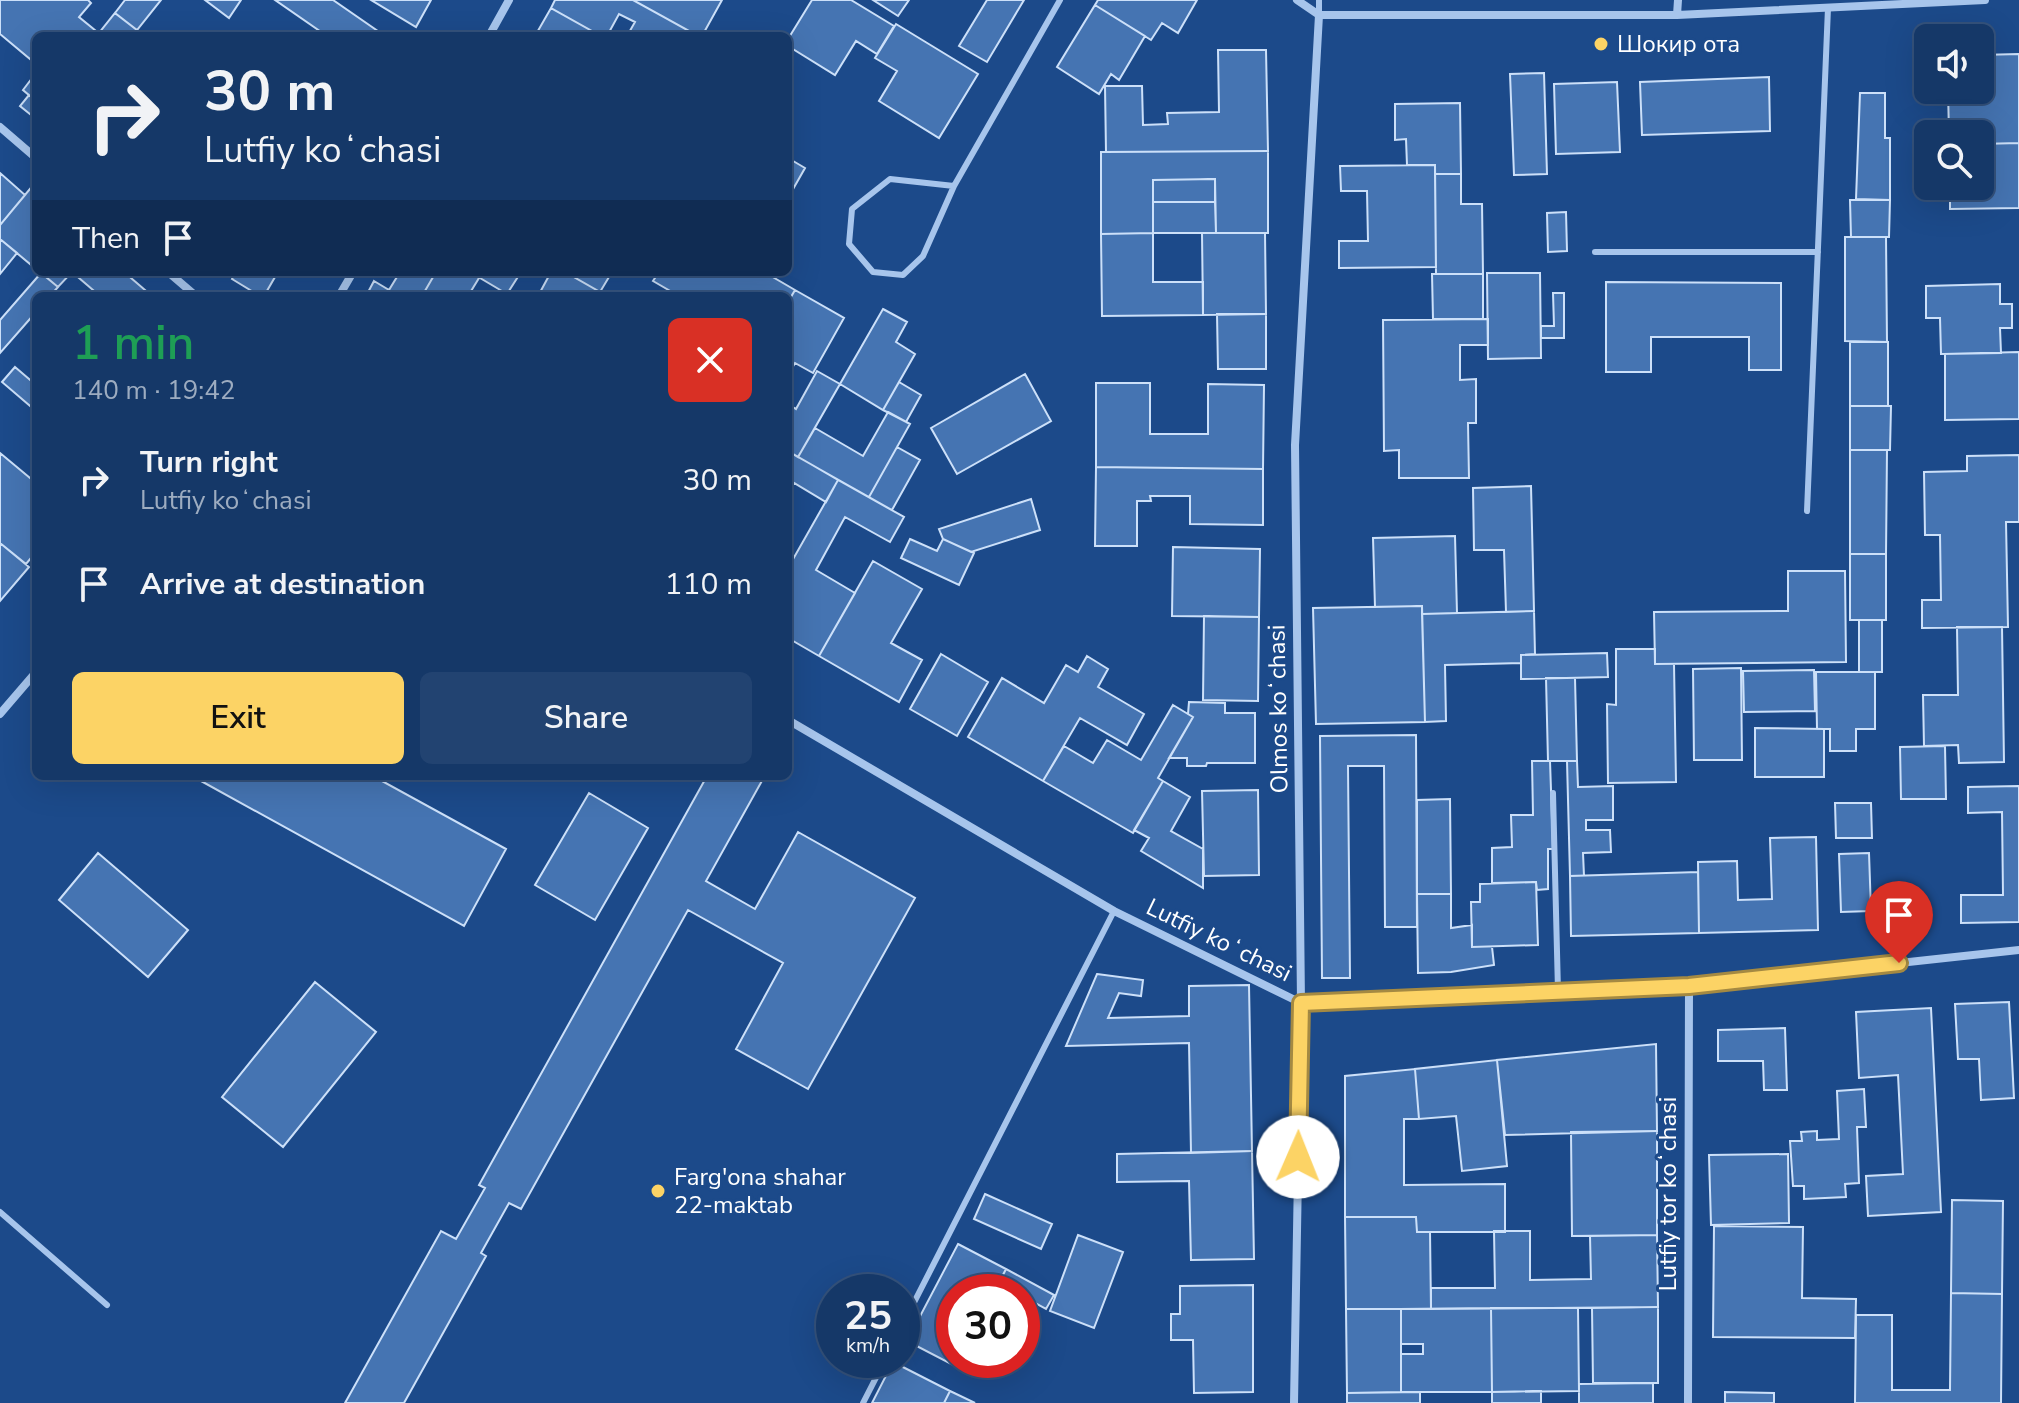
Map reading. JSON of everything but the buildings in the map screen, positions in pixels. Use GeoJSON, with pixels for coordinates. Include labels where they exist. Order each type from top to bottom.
{"type":"FeatureCollection","features":[{"type":"Feature","properties":{"kind":"street"},"geometry":{"type":"LineString","coordinates":[[491,32],[509,0]]}},
{"type":"Feature","properties":{"kind":"street"},"geometry":{"type":"LineString","coordinates":[[1297,0],[1319,15],[1677,15],[1985,0]]}},
{"type":"Feature","properties":{"kind":"street"},"geometry":{"type":"LineString","coordinates":[[1677,15],[1678,0]]}},
{"type":"Feature","properties":{"kind":"street","name":"Olmos koʻchasi"},"geometry":{"type":"LineString","coordinates":[[1294,1403],[1301,1003],[1295,445],[1319,15]]}},
{"type":"Feature","properties":{"kind":"street"},"geometry":{"type":"LineString","coordinates":[[0,127],[32,155]]}},
{"type":"Feature","properties":{"kind":"street"},"geometry":{"type":"LineString","coordinates":[[173,276],[191,292]]}},
{"type":"Feature","properties":{"kind":"street"},"geometry":{"type":"LineString","coordinates":[[0,714],[32,677]]}},
{"type":"Feature","properties":{"kind":"street","name":"Lutfiy koʻchasi"},"geometry":{"type":"LineString","coordinates":[[792,722],[1114,911],[1301,1003],[1689,986],[2019,950]]}},
{"type":"Feature","properties":{"kind":"street","name":"Lutfiy tor koʻchasi"},"geometry":{"type":"LineString","coordinates":[[1688,1403],[1689,986]]}},
{"type":"Feature","properties":{"kind":"lane"},"geometry":{"type":"LineString","coordinates":[[954,186],[890,179],[852,209],[849,244],[873,272],[903,275],[923,256],[954,186],[1060,0]]}},
{"type":"Feature","properties":{"kind":"lane"},"geometry":{"type":"LineString","coordinates":[[1319,0],[1319,15]]}},
{"type":"Feature","properties":{"kind":"lane"},"geometry":{"type":"LineString","coordinates":[[1807,511],[1828,8]]}},
{"type":"Feature","properties":{"kind":"lane"},"geometry":{"type":"LineString","coordinates":[[1595,252],[1818,252]]}},
{"type":"Feature","properties":{"kind":"lane"},"geometry":{"type":"LineString","coordinates":[[1553,793],[1558,991]]}},
{"type":"Feature","properties":{"kind":"lane"},"geometry":{"type":"LineString","coordinates":[[920,1291],[1114,911]]}},
{"type":"Feature","properties":{"kind":"lane"},"geometry":{"type":"LineString","coordinates":[[0,1212],[107,1305]]}},
{"type":"Feature","properties":{"kind":"lane"},"geometry":{"type":"LineString","coordinates":[[863,1403],[876,1378]]}},
{"type":"Feature","properties":{"kind":"place","name":"Шокир ота"},"geometry":{"type":"Point","coordinates":[1601,44]}},
{"type":"Feature","properties":{"kind":"place","name":"Farg'ona shahar 22-maktab"},"geometry":{"type":"Point","coordinates":[658,1191]}},
{"type":"Feature","properties":{"kind":"route"},"geometry":{"type":"LineString","coordinates":[[1298,1157],[1301,1003],[1689,986],[1899,963]]}}]}
